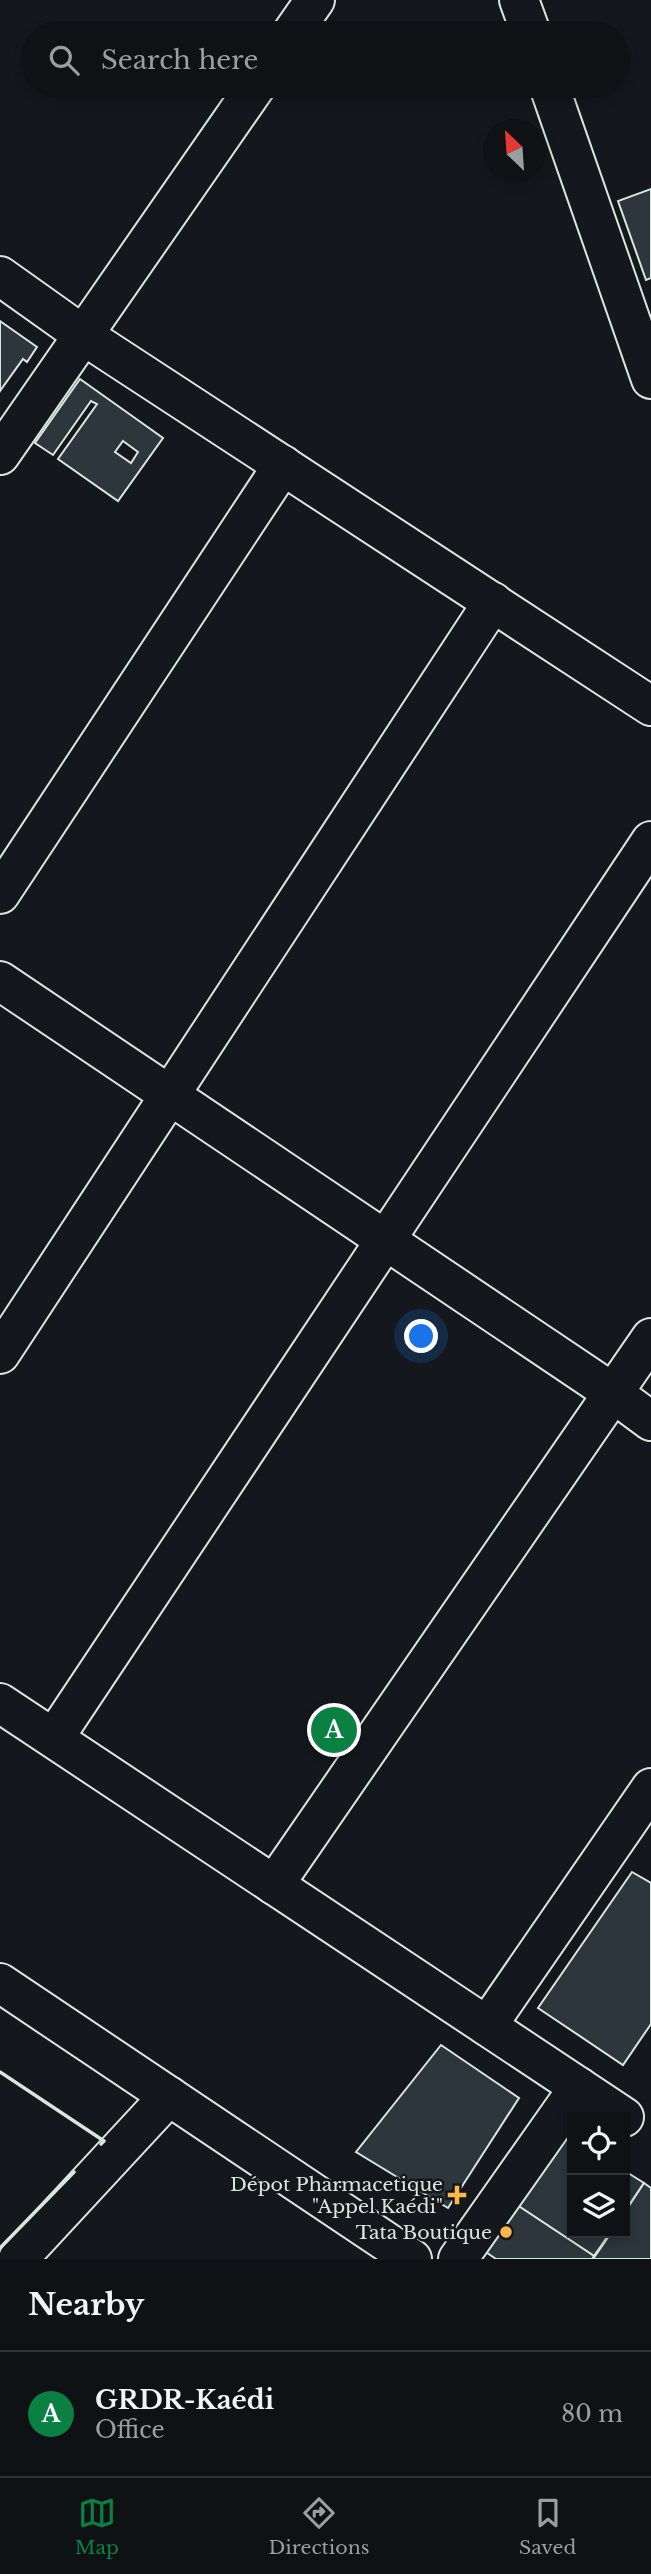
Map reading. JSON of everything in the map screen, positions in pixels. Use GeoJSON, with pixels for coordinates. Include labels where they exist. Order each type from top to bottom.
{"type":"FeatureCollection","features":[{"type":"Feature","properties":{"kind":"street"},"geometry":{"type":"LineString","coordinates":[[300,21],[315,0]]}},
{"type":"Feature","properties":{"kind":"street"},"geometry":{"type":"LineString","coordinates":[[519,0],[527,21]]}},
{"type":"Feature","properties":{"kind":"street"},"geometry":{"type":"LineString","coordinates":[[0,455],[248,98]]}},
{"type":"Feature","properties":{"kind":"street"},"geometry":{"type":"LineString","coordinates":[[553,98],[651,379]]}},
{"type":"Feature","properties":{"kind":"street"},"geometry":{"type":"LineString","coordinates":[[0,276],[83,335],[493,603],[644,688]]}},
{"type":"Feature","properties":{"kind":"street"},"geometry":{"type":"LineString","coordinates":[[0,894],[282,465]]}},
{"type":"Feature","properties":{"kind":"street"},"geometry":{"type":"LineString","coordinates":[[0,1354],[493,603]]}},
{"type":"Feature","properties":{"kind":"street"},"geometry":{"type":"LineString","coordinates":[[54,1738],[651,841]]}},
{"type":"Feature","properties":{"kind":"street"},"geometry":{"type":"LineString","coordinates":[[0,981],[651,1421]]}},
{"type":"Feature","properties":{"kind":"street"},"geometry":{"type":"LineString","coordinates":[[274,1885],[651,1338]]}},
{"type":"Feature","properties":{"kind":"street"},"geometry":{"type":"LineString","coordinates":[[3,1712],[54,1738],[615,2112]]}},
{"type":"Feature","properties":{"kind":"street"},"geometry":{"type":"LineString","coordinates":[[487,2026],[651,1788]]}},
{"type":"Feature","properties":{"kind":"street"},"geometry":{"type":"LineString","coordinates":[[0,1983],[412,2259]]}},
{"type":"Feature","properties":{"kind":"street"},"geometry":{"type":"LineString","coordinates":[[458,2259],[579,2087]]}},
{"type":"Feature","properties":{"kind":"street"},"geometry":{"type":"LineString","coordinates":[[18,2259],[169,2096]]}},
{"type":"Feature","properties":{"kind":"street"},"geometry":{"type":"LineString","coordinates":[[630,2122],[651,2135]]}},
{"type":"Feature","properties":{"kind":"building"},"geometry":{"type":"Polygon","coordinates":[[[651,189],[651,278],[646,280],[618,201],[651,189]]]}},
{"type":"Feature","properties":{"kind":"building"},"geometry":{"type":"Polygon","coordinates":[[[0,321],[37,347],[27,362],[23,359],[0,391],[0,321]]]}},
{"type":"Feature","properties":{"kind":"building"},"geometry":{"type":"Polygon","coordinates":[[[80,379],[163,438],[118,501],[58,459],[97,404],[91,401],[53,455],[35,443],[80,379]],[[123,441],[115,452],[131,463],[138,452],[123,441]]]}},
{"type":"Feature","properties":{"kind":"building"},"geometry":{"type":"Polygon","coordinates":[[[632,1872],[651,1883],[651,2024],[623,2065],[538,2008],[632,1872]]]}},
{"type":"Feature","properties":{"kind":"building"},"geometry":{"type":"Polygon","coordinates":[[[441,2045],[519,2098],[448,2208],[356,2152],[441,2045]]]}},
{"type":"Feature","properties":{"kind":"building"},"geometry":{"type":"Polygon","coordinates":[[[559,2129],[567,2135],[567,2238],[607,2238],[594,2256],[511,2201],[559,2129]]]}},
{"type":"Feature","properties":{"kind":"building"},"geometry":{"type":"Polygon","coordinates":[[[630,2174],[644,2183],[630,2204],[630,2174]]]}},
{"type":"Feature","properties":{"kind":"building"},"geometry":{"type":"Polygon","coordinates":[[[644,2183],[651,2188],[651,2259],[593,2259],[608,2238],[630,2238],[630,2204],[644,2183]]]}},
{"type":"Feature","properties":{"kind":"building"},"geometry":{"type":"Polygon","coordinates":[[[511,2201],[594,2256],[592,2259],[496,2259],[480,2248],[511,2201]]]}},
{"type":"Feature","properties":{"kind":"wall"},"geometry":{"type":"LineString","coordinates":[[0,2072],[104,2141],[101,2144]]}},
{"type":"Feature","properties":{"kind":"wall"},"geometry":{"type":"LineString","coordinates":[[0,2248],[74,2172]]}},
{"type":"Feature","properties":{"kind":"place","name":"GRDR-Kaédi"},"geometry":{"type":"Point","coordinates":[334,1730]}},
{"type":"Feature","properties":{"kind":"place","name":"Dépot Pharmacetique \"Appel Kaédi\""},"geometry":{"type":"Point","coordinates":[457,2195]}},
{"type":"Feature","properties":{"kind":"place","name":"Tata Boutique"},"geometry":{"type":"Point","coordinates":[506,2232]}}]}
